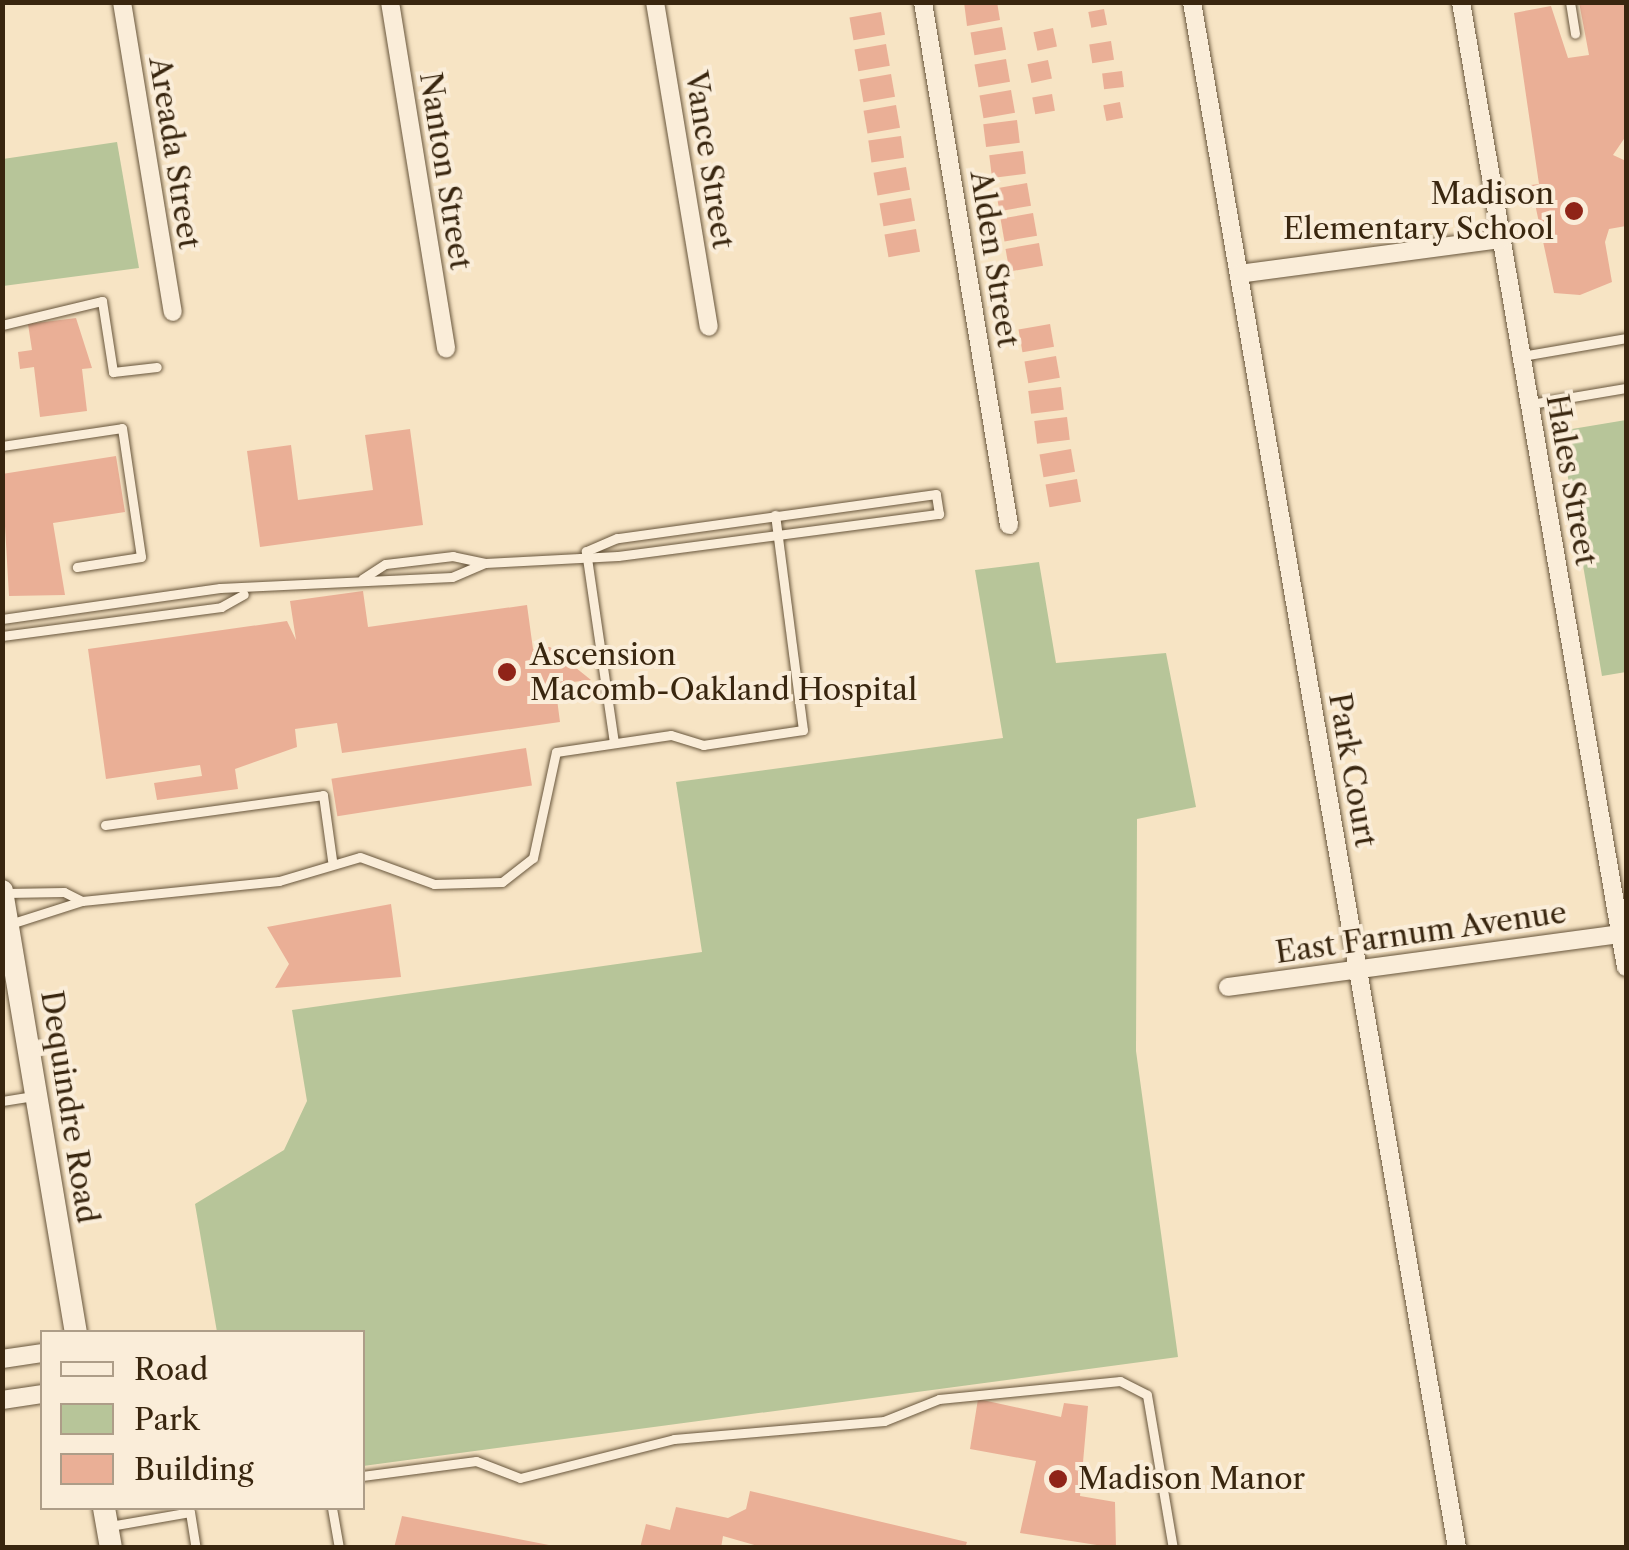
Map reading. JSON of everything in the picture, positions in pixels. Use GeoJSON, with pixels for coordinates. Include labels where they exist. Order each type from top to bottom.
{"type":"FeatureCollection","features":[{"type":"Feature","properties":{"kind":"main road","name":"Dequindre Road"},"geometry":{"type":"LineString","coordinates":[[3,892],[5,925],[76,1330]]}},
{"type":"Feature","properties":{"kind":"street","name":"Areada Street"},"geometry":{"type":"LineString","coordinates":[[122,2],[173,312]]}},
{"type":"Feature","properties":{"kind":"street","name":"Nanton Street"},"geometry":{"type":"LineString","coordinates":[[390,2],[446,349]]}},
{"type":"Feature","properties":{"kind":"street","name":"Vance Street"},"geometry":{"type":"LineString","coordinates":[[656,2],[709,327]]}},
{"type":"Feature","properties":{"kind":"street","name":"Alden Street"},"geometry":{"type":"LineString","coordinates":[[924,2],[1009,525]]}},
{"type":"Feature","properties":{"kind":"street","name":"Park Court"},"geometry":{"type":"LineString","coordinates":[[1192,2],[1457,1548]]}},
{"type":"Feature","properties":{"kind":"street","name":"Hales Street"},"geometry":{"type":"LineString","coordinates":[[1461,2],[1626,962]]}},
{"type":"Feature","properties":{"kind":"street"},"geometry":{"type":"LineString","coordinates":[[1240,274],[1502,239]]}},
{"type":"Feature","properties":{"kind":"street","name":"East Farnum Avenue"},"geometry":{"type":"LineString","coordinates":[[1228,986],[1621,934]]}},
{"type":"Feature","properties":{"kind":"street"},"geometry":{"type":"LineString","coordinates":[[2,1360],[40,1353]]}},
{"type":"Feature","properties":{"kind":"street"},"geometry":{"type":"LineString","coordinates":[[2,1400],[40,1394]]}},
{"type":"Feature","properties":{"kind":"lane"},"geometry":{"type":"LineString","coordinates":[[1570,2],[1576,34]]}},
{"type":"Feature","properties":{"kind":"lane"},"geometry":{"type":"LineString","coordinates":[[2,325],[102,302],[113,372],[157,366]]}},
{"type":"Feature","properties":{"kind":"lane"},"geometry":{"type":"LineString","coordinates":[[1522,356],[1626,338]]}},
{"type":"Feature","properties":{"kind":"lane"},"geometry":{"type":"LineString","coordinates":[[1531,404],[1626,388]]}},
{"type":"Feature","properties":{"kind":"lane"},"geometry":{"type":"LineString","coordinates":[[2,446],[122,428],[141,557],[77,567]]}},
{"type":"Feature","properties":{"kind":"lane"},"geometry":{"type":"LineString","coordinates":[[362,578],[402,562],[485,562],[586,551],[775,515],[936,494],[939,514],[618,556],[586,551]]}},
{"type":"Feature","properties":{"kind":"lane"},"geometry":{"type":"LineString","coordinates":[[5,925],[82,902],[278,881],[332,860],[360,857],[434,884],[520,876],[544,827],[556,752],[671,735],[703,745],[804,730],[775,515]]}},
{"type":"Feature","properties":{"kind":"lane"},"geometry":{"type":"LineString","coordinates":[[586,551],[614,742]]}},
{"type":"Feature","properties":{"kind":"lane"},"geometry":{"type":"LineString","coordinates":[[2,636],[221,606],[244,594],[362,578],[452,577],[485,562]]}},
{"type":"Feature","properties":{"kind":"lane"},"geometry":{"type":"LineString","coordinates":[[2,619],[220,588],[244,594]]}},
{"type":"Feature","properties":{"kind":"lane"},"geometry":{"type":"LineString","coordinates":[[106,826],[323,794],[332,860]]}},
{"type":"Feature","properties":{"kind":"lane"},"geometry":{"type":"LineString","coordinates":[[3,892],[64,892],[82,902]]}},
{"type":"Feature","properties":{"kind":"lane"},"geometry":{"type":"LineString","coordinates":[[2,1101],[36,1095]]}},
{"type":"Feature","properties":{"kind":"lane"},"geometry":{"type":"LineString","coordinates":[[365,1476],[476,1461],[520,1478],[674,1439],[884,1421],[939,1399],[1120,1382],[1148,1395],[1174,1548]]}},
{"type":"Feature","properties":{"kind":"lane"},"geometry":{"type":"LineString","coordinates":[[332,1510],[339,1548]]}},
{"type":"Feature","properties":{"kind":"lane"},"geometry":{"type":"LineString","coordinates":[[108,1527],[190,1512],[196,1548]]}},
{"type":"Feature","properties":{"kind":"green space"},"geometry":{"type":"Polygon","coordinates":[[[117,142],[139,268],[3,286],[3,159],[117,142]]]}},
{"type":"Feature","properties":{"kind":"green space"},"geometry":{"type":"Polygon","coordinates":[[[1626,420],[1626,672],[1602,676],[1560,431],[1626,420]]]}},
{"type":"Feature","properties":{"kind":"green space"},"geometry":{"type":"Polygon","coordinates":[[[1039,562],[1056,663],[1166,653],[1196,807],[1137,819],[1136,1051],[1178,1357],[365,1466],[365,1330],[217,1330],[195,1204],[284,1150],[307,1101],[292,1010],[702,952],[676,782],[1003,738],[975,570],[1039,562]]]}},
{"type":"Feature","properties":{"kind":"building"},"geometry":{"type":"Polygon","coordinates":[[[964,2],[997,2],[1000,20],[967,26],[964,2]]]}},
{"type":"Feature","properties":{"kind":"building"},"geometry":{"type":"Polygon","coordinates":[[[1579,2],[1626,2],[1626,136],[1613,155],[1626,161],[1626,226],[1609,229],[1605,242],[1612,282],[1580,295],[1554,293],[1531,185],[1539,184],[1514,13],[1551,6],[1568,58],[1589,55],[1579,2]]]}},
{"type":"Feature","properties":{"kind":"building"},"geometry":{"type":"Polygon","coordinates":[[[1104,9],[1107,25],[1091,28],[1088,12],[1104,9]]]}},
{"type":"Feature","properties":{"kind":"building"},"geometry":{"type":"Polygon","coordinates":[[[881,12],[885,35],[853,40],[849,18],[881,12]]]}},
{"type":"Feature","properties":{"kind":"building"},"geometry":{"type":"Polygon","coordinates":[[[1002,27],[1006,50],[974,55],[970,33],[1002,27]]]}},
{"type":"Feature","properties":{"kind":"building"},"geometry":{"type":"Polygon","coordinates":[[[1053,28],[1057,47],[1037,51],[1033,32],[1053,28]]]}},
{"type":"Feature","properties":{"kind":"building"},"geometry":{"type":"Polygon","coordinates":[[[1111,41],[1114,60],[1092,63],[1089,44],[1111,41]]]}},
{"type":"Feature","properties":{"kind":"building"},"geometry":{"type":"Polygon","coordinates":[[[886,44],[890,66],[858,71],[854,50],[886,44]]]}},
{"type":"Feature","properties":{"kind":"building"},"geometry":{"type":"Polygon","coordinates":[[[1006,59],[1010,82],[978,87],[974,65],[1006,59]]]}},
{"type":"Feature","properties":{"kind":"building"},"geometry":{"type":"Polygon","coordinates":[[[1048,60],[1052,79],[1031,83],[1027,64],[1048,60]]]}},
{"type":"Feature","properties":{"kind":"building"},"geometry":{"type":"Polygon","coordinates":[[[1122,71],[1124,87],[1104,89],[1102,73],[1122,71]]]}},
{"type":"Feature","properties":{"kind":"building"},"geometry":{"type":"Polygon","coordinates":[[[891,74],[895,97],[863,102],[859,80],[891,74]]]}},
{"type":"Feature","properties":{"kind":"building"},"geometry":{"type":"Polygon","coordinates":[[[1011,90],[1015,113],[983,118],[979,96],[1011,90]]]}},
{"type":"Feature","properties":{"kind":"building"},"geometry":{"type":"Polygon","coordinates":[[[1052,94],[1055,111],[1035,114],[1032,97],[1052,94]]]}},
{"type":"Feature","properties":{"kind":"building"},"geometry":{"type":"Polygon","coordinates":[[[1120,102],[1123,118],[1106,121],[1103,105],[1120,102]]]}},
{"type":"Feature","properties":{"kind":"building"},"geometry":{"type":"Polygon","coordinates":[[[896,105],[900,128],[867,133],[864,111],[896,105]]]}},
{"type":"Feature","properties":{"kind":"building"},"geometry":{"type":"Polygon","coordinates":[[[1017,120],[1020,143],[986,147],[983,124],[1017,120]]]}},
{"type":"Feature","properties":{"kind":"building"},"geometry":{"type":"Polygon","coordinates":[[[901,136],[904,158],[871,162],[868,141],[901,136]]]}},
{"type":"Feature","properties":{"kind":"building"},"geometry":{"type":"Polygon","coordinates":[[[1023,151],[1026,174],[992,178],[989,155],[1023,151]]]}},
{"type":"Feature","properties":{"kind":"building"},"geometry":{"type":"Polygon","coordinates":[[[906,167],[910,190],[877,195],[874,173],[906,167]]]}},
{"type":"Feature","properties":{"kind":"building"},"geometry":{"type":"Polygon","coordinates":[[[1027,183],[1031,206],[999,211],[995,189],[1027,183]]]}},
{"type":"Feature","properties":{"kind":"building"},"geometry":{"type":"Polygon","coordinates":[[[911,198],[915,221],[883,226],[879,204],[911,198]]]}},
{"type":"Feature","properties":{"kind":"building"},"geometry":{"type":"Polygon","coordinates":[[[1033,213],[1037,236],[1004,241],[1001,219],[1033,213]]]}},
{"type":"Feature","properties":{"kind":"building"},"geometry":{"type":"Polygon","coordinates":[[[916,229],[920,252],[888,257],[884,235],[916,229]]]}},
{"type":"Feature","properties":{"kind":"building"},"geometry":{"type":"Polygon","coordinates":[[[1039,243],[1043,266],[1010,272],[1006,249],[1039,243]]]}},
{"type":"Feature","properties":{"kind":"building"},"geometry":{"type":"Polygon","coordinates":[[[76,318],[92,368],[82,369],[87,411],[40,417],[34,367],[20,369],[18,352],[32,350],[28,324],[76,318]]]}},
{"type":"Feature","properties":{"kind":"building"},"geometry":{"type":"Polygon","coordinates":[[[1050,324],[1054,347],[1022,352],[1018,330],[1050,324]]]}},
{"type":"Feature","properties":{"kind":"building"},"geometry":{"type":"Polygon","coordinates":[[[1056,356],[1060,378],[1028,383],[1024,362],[1056,356]]]}},
{"type":"Feature","properties":{"kind":"building"},"geometry":{"type":"Polygon","coordinates":[[[1061,387],[1064,410],[1031,414],[1028,391],[1061,387]]]}},
{"type":"Feature","properties":{"kind":"building"},"geometry":{"type":"Polygon","coordinates":[[[1067,417],[1070,440],[1037,444],[1034,421],[1067,417]]]}},
{"type":"Feature","properties":{"kind":"building"},"geometry":{"type":"Polygon","coordinates":[[[410,429],[423,525],[260,547],[247,451],[291,445],[298,500],[373,490],[365,435],[410,429]]]}},
{"type":"Feature","properties":{"kind":"building"},"geometry":{"type":"Polygon","coordinates":[[[1071,449],[1075,472],[1043,477],[1039,455],[1071,449]]]}},
{"type":"Feature","properties":{"kind":"building"},"geometry":{"type":"Polygon","coordinates":[[[116,456],[125,512],[53,523],[65,595],[9,596],[2,474],[116,456]]]}},
{"type":"Feature","properties":{"kind":"building"},"geometry":{"type":"Polygon","coordinates":[[[1077,479],[1081,502],[1049,507],[1045,485],[1077,479]]]}},
{"type":"Feature","properties":{"kind":"building"},"geometry":{"type":"Polygon","coordinates":[[[363,591],[368,627],[527,605],[533,649],[550,647],[591,680],[555,684],[560,722],[342,753],[337,723],[295,729],[297,747],[235,769],[238,789],[157,800],[154,783],[202,776],[200,765],[106,779],[88,649],[287,621],[296,640],[290,601],[363,591]]]}},
{"type":"Feature","properties":{"kind":"building"},"geometry":{"type":"Polygon","coordinates":[[[526,748],[532,786],[337,816],[331,779],[526,748]]]}},
{"type":"Feature","properties":{"kind":"building"},"geometry":{"type":"Polygon","coordinates":[[[391,904],[401,977],[275,988],[289,964],[267,927],[391,904]]]}},
{"type":"Feature","properties":{"kind":"building","name":"Madison Manor"},"geometry":{"type":"Polygon","coordinates":[[[978,1399],[1061,1417],[1064,1403],[1088,1406],[1080,1496],[1115,1502],[1116,1548],[1020,1533],[1036,1461],[970,1449],[978,1399]]]}},
{"type":"Feature","properties":{"kind":"building"},"geometry":{"type":"Polygon","coordinates":[[[750,1491],[967,1542],[965,1548],[765,1548],[723,1536],[721,1548],[640,1548],[646,1524],[670,1530],[676,1507],[728,1518],[746,1509],[750,1491]]]}},
{"type":"Feature","properties":{"kind":"building"},"geometry":{"type":"Polygon","coordinates":[[[402,1516],[554,1546],[394,1548],[402,1516]]]}},
{"type":"Feature","properties":{"kind":"place","name":"Madison Elementary School"},"geometry":{"type":"Point","coordinates":[1574,211]}},
{"type":"Feature","properties":{"kind":"place","name":"Ascension Macomb-Oakland Hospital"},"geometry":{"type":"Point","coordinates":[507,672]}},
{"type":"Feature","properties":{"kind":"place","name":"Madison Manor"},"geometry":{"type":"Point","coordinates":[1058,1479]}}]}
